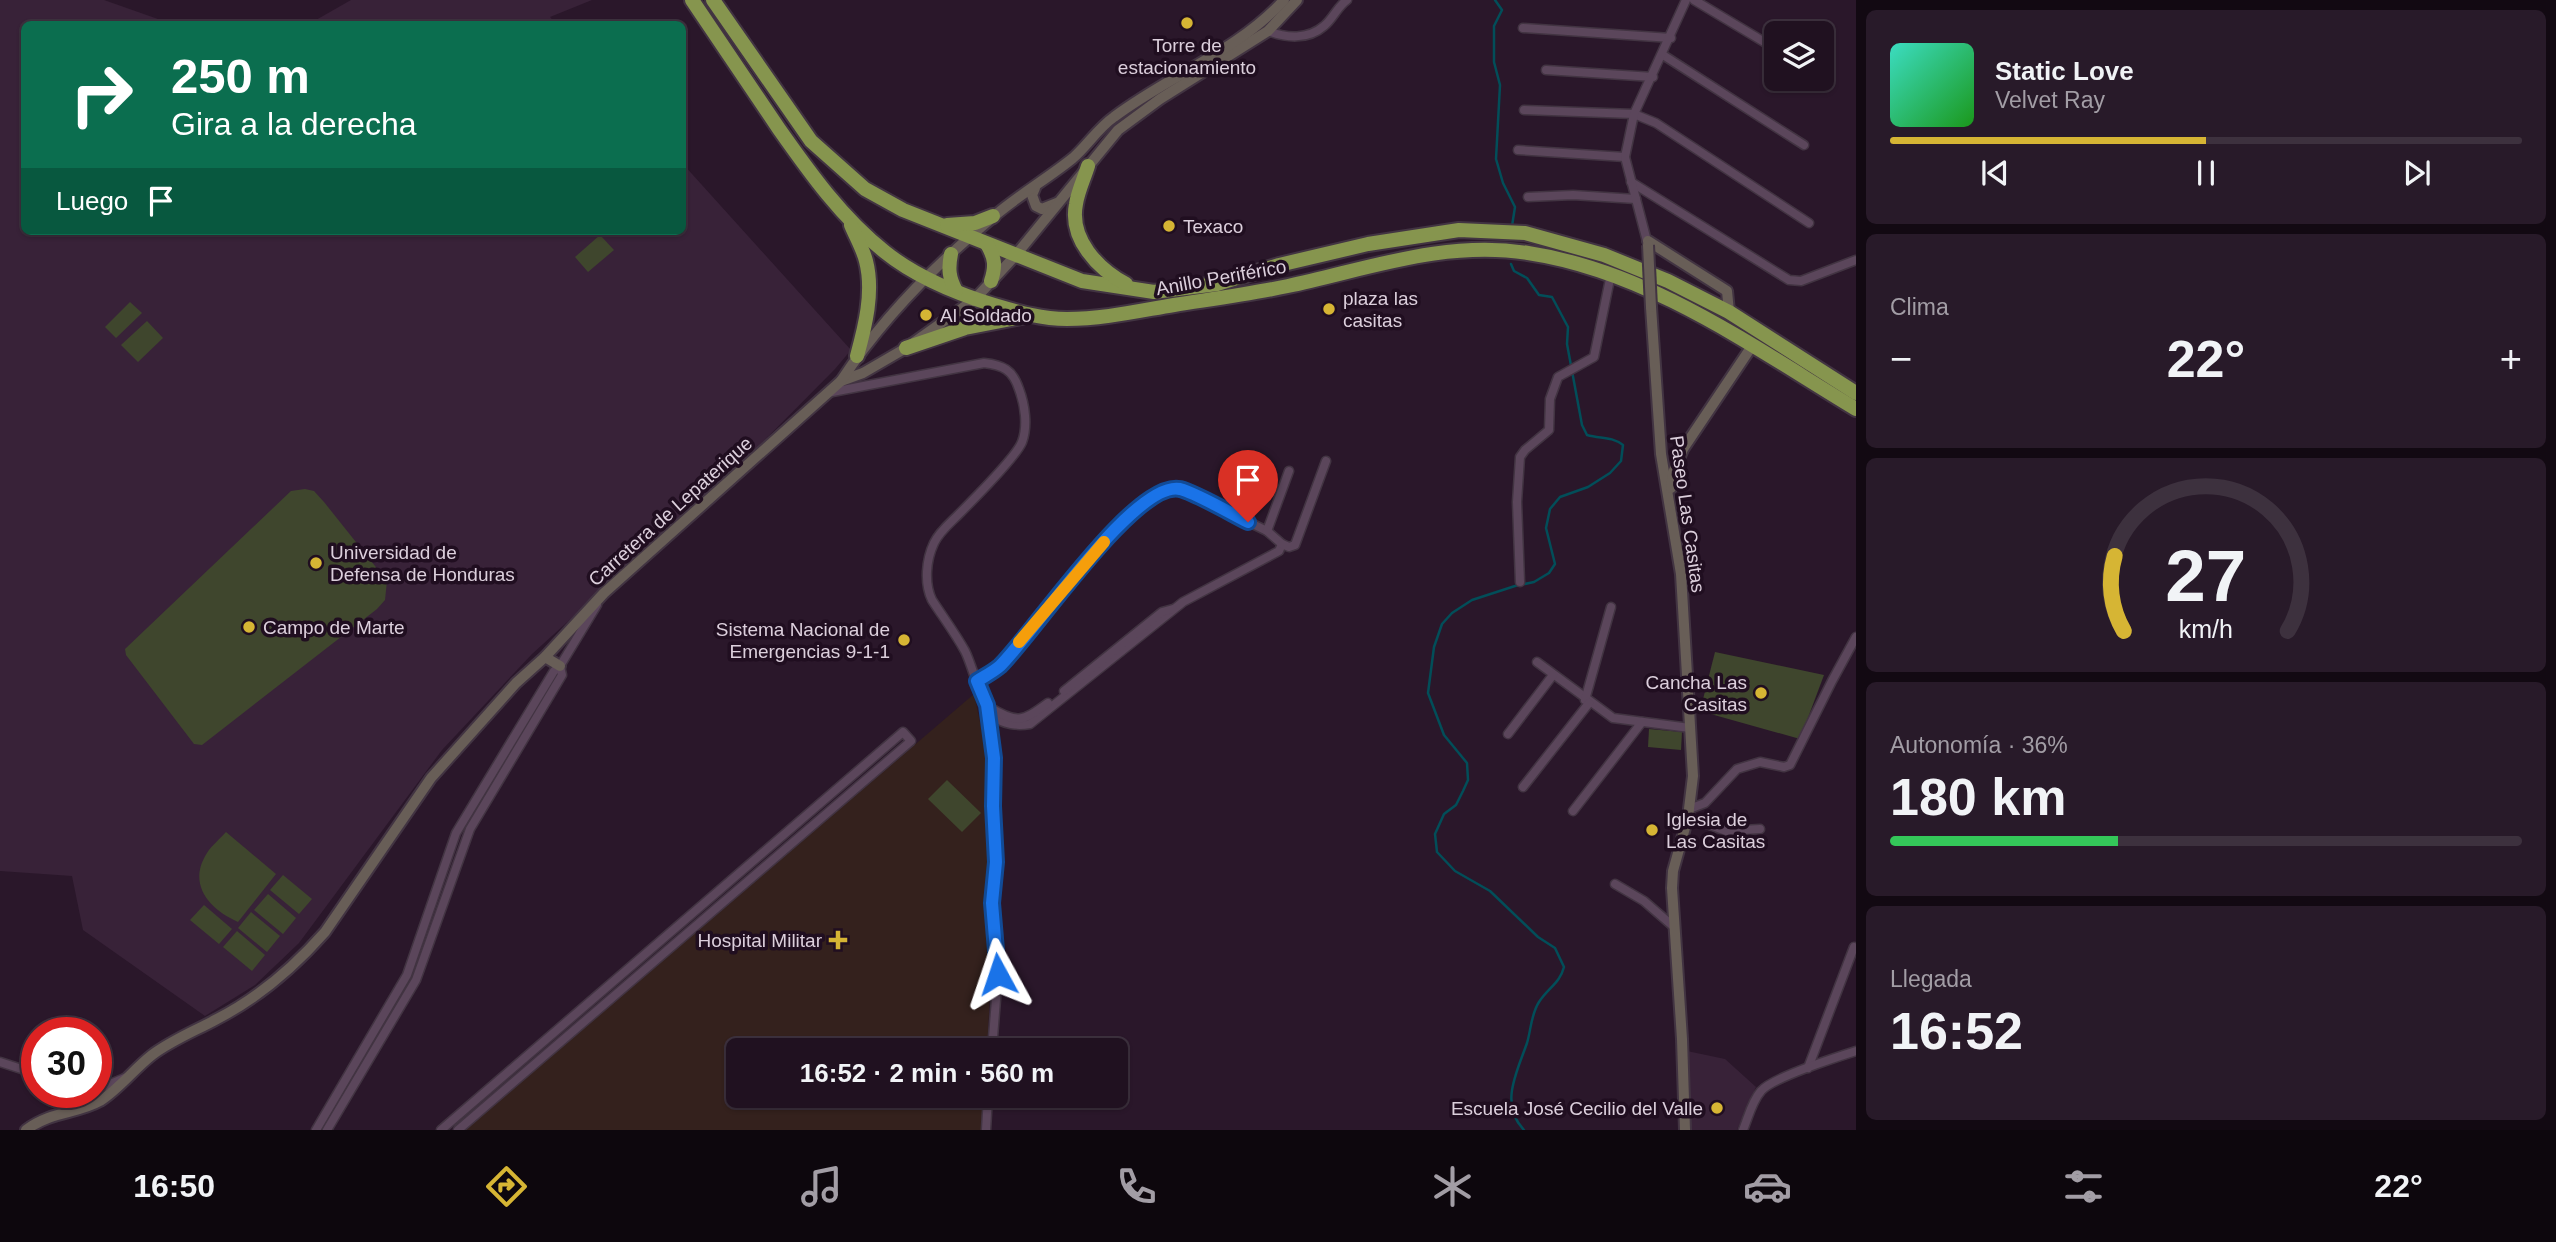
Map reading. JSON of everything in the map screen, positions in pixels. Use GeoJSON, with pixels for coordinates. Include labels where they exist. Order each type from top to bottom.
{"type":"FeatureCollection","features":[{"type":"Feature","properties":{"kind":"highway","name":"Anillo Periférico"},"geometry":{"type":"LineString","coordinates":[[692,0],[798,156],[849,221],[886,254],[925,278],[975,299],[1031,316],[1098,318],[1287,286],[1416,255],[1461,249],[1525,252],[1611,274],[1660,295],[1752,346],[1856,409]]}},
{"type":"Feature","properties":{"kind":"highway","name":"Anillo Periférico"},"geometry":{"type":"LineString","coordinates":[[713,0],[811,141],[865,189],[903,210],[1082,281],[1154,292],[1217,284],[1342,249],[1459,230],[1525,233],[1604,255],[1668,281],[1730,312],[1856,393]]}},
{"type":"Feature","properties":{"kind":"highway"},"geometry":{"type":"LineString","coordinates":[[1088,166],[1076,204],[1075,219],[1079,236],[1091,256],[1109,275],[1136,290]]}},
{"type":"Feature","properties":{"kind":"highway"},"geometry":{"type":"LineString","coordinates":[[933,222],[966,225],[993,216]]}},
{"type":"Feature","properties":{"kind":"highway"},"geometry":{"type":"LineString","coordinates":[[849,221],[867,262],[869,294],[865,328],[857,356]]}},
{"type":"Feature","properties":{"kind":"highway"},"geometry":{"type":"LineString","coordinates":[[987,244],[994,256],[995,268],[991,281]]}},
{"type":"Feature","properties":{"kind":"highway"},"geometry":{"type":"LineString","coordinates":[[951,254],[948,267],[950,280],[956,291]]}},
{"type":"Feature","properties":{"kind":"highway"},"geometry":{"type":"LineString","coordinates":[[906,348],[965,328],[1031,316]]}},
{"type":"Feature","properties":{"kind":"main road","name":"Carretera de Lepaterique"},"geometry":{"type":"LineString","coordinates":[[26,1130],[52,1115],[98,1102],[152,1055],[260,992],[306,953],[325,932],[431,778],[516,683],[545,657],[604,593],[841,381],[857,356],[925,278],[993,216],[1035,188],[1075,156],[1114,116],[1260,24],[1284,0]]}},
{"type":"Feature","properties":{"kind":"main road","name":"Carretera de Lepaterique"},"geometry":{"type":"LineString","coordinates":[[841,381],[863,373],[906,348],[975,299],[1015,256],[1124,125],[1268,31],[1297,0]]}},
{"type":"Feature","properties":{"kind":"main road"},"geometry":{"type":"LineString","coordinates":[[1035,188],[1032,195],[1037,206],[1042,209],[1060,202]]}},
{"type":"Feature","properties":{"kind":"main road"},"geometry":{"type":"LineString","coordinates":[[1648,243],[1727,291],[1730,312]]}},
{"type":"Feature","properties":{"kind":"main road","name":"Paseo Las Casitas"},"geometry":{"type":"LineString","coordinates":[[1648,243],[1661,454],[1681,574],[1693,776],[1689,813],[1673,871],[1685,1130]]}},
{"type":"Feature","properties":{"kind":"main road"},"geometry":{"type":"LineString","coordinates":[[1669,501],[1673,473],[1683,449],[1752,346]]}},
{"type":"Feature","properties":{"kind":"main road"},"geometry":{"type":"LineString","coordinates":[[1661,454],[1671,455],[1683,449]]}},
{"type":"Feature","properties":{"kind":"main road"},"geometry":{"type":"LineString","coordinates":[[545,657],[560,666]]}},
{"type":"Feature","properties":{"kind":"street"},"geometry":{"type":"LineString","coordinates":[[1268,31],[1292,38],[1317,30],[1324,26],[1347,0]]}},
{"type":"Feature","properties":{"kind":"street","name":"Paseo Las Casitas"},"geometry":{"type":"LineString","coordinates":[[1648,243],[1625,157],[1634,114],[1671,38],[1686,0]]}},
{"type":"Feature","properties":{"kind":"street"},"geometry":{"type":"LineString","coordinates":[[1694,0],[1764,42]]}},
{"type":"Feature","properties":{"kind":"street"},"geometry":{"type":"LineString","coordinates":[[1523,28],[1671,38]]}},
{"type":"Feature","properties":{"kind":"street"},"geometry":{"type":"LineString","coordinates":[[1663,55],[1804,145]]}},
{"type":"Feature","properties":{"kind":"street"},"geometry":{"type":"LineString","coordinates":[[1546,70],[1653,77]]}},
{"type":"Feature","properties":{"kind":"street"},"geometry":{"type":"LineString","coordinates":[[1524,110],[1634,114],[1667,128],[1809,223]]}},
{"type":"Feature","properties":{"kind":"street"},"geometry":{"type":"LineString","coordinates":[[1518,150],[1625,157]]}},
{"type":"Feature","properties":{"kind":"street"},"geometry":{"type":"LineString","coordinates":[[1631,182],[1789,280],[1801,281],[1856,260]]}},
{"type":"Feature","properties":{"kind":"street"},"geometry":{"type":"LineString","coordinates":[[1528,197],[1573,195],[1636,199]]}},
{"type":"Feature","properties":{"kind":"street"},"geometry":{"type":"LineString","coordinates":[[1520,582],[1517,526],[1520,457],[1549,430],[1552,389],[1558,377],[1562,372],[1594,357],[1611,274]]}},
{"type":"Feature","properties":{"kind":"street"},"geometry":{"type":"LineString","coordinates":[[827,393],[984,363],[1010,370],[1016,380],[1024,409],[1025,427],[1021,444],[979,494],[940,533],[927,564],[928,591],[965,652],[994,717],[1006,723],[1020,726],[1030,724],[1183,602],[1279,551],[1282,544]]}},
{"type":"Feature","properties":{"kind":"street"},"geometry":{"type":"LineString","coordinates":[[977,681],[1001,665],[1097,550],[1150,497],[1167,489],[1181,489],[1267,531],[1289,547],[1295,545],[1326,461]]}},
{"type":"Feature","properties":{"kind":"street"},"geometry":{"type":"LineString","coordinates":[[1267,531],[1289,471]]}},
{"type":"Feature","properties":{"kind":"street"},"geometry":{"type":"LineString","coordinates":[[316,1130],[407,975],[456,833],[604,593]]}},
{"type":"Feature","properties":{"kind":"street"},"geometry":{"type":"LineString","coordinates":[[1522,788],[1587,701],[1611,607]]}},
{"type":"Feature","properties":{"kind":"street"},"geometry":{"type":"LineString","coordinates":[[1689,813],[1705,803],[1737,769],[1760,762],[1784,768],[1790,765],[1856,637]]}},
{"type":"Feature","properties":{"kind":"street"},"geometry":{"type":"LineString","coordinates":[[1537,662],[1613,718],[1690,729]]}},
{"type":"Feature","properties":{"kind":"street"},"geometry":{"type":"LineString","coordinates":[[327,1130],[416,980],[470,829],[562,675],[560,666]]}},
{"type":"Feature","properties":{"kind":"street"},"geometry":{"type":"LineString","coordinates":[[1508,734],[1553,675]]}},
{"type":"Feature","properties":{"kind":"street"},"geometry":{"type":"LineString","coordinates":[[987,705],[994,758],[996,862],[992,903],[998,974],[993,1038]]}},
{"type":"Feature","properties":{"kind":"street"},"geometry":{"type":"LineString","coordinates":[[1573,811],[1642,722]]}},
{"type":"Feature","properties":{"kind":"street"},"geometry":{"type":"LineString","coordinates":[[441,1130],[903,732],[911,741],[458,1130]]}},
{"type":"Feature","properties":{"kind":"street"},"geometry":{"type":"LineString","coordinates":[[1689,813],[1726,831],[1760,829]]}},
{"type":"Feature","properties":{"kind":"street"},"geometry":{"type":"LineString","coordinates":[[1615,884],[1644,901],[1674,927]]}},
{"type":"Feature","properties":{"kind":"street"},"geometry":{"type":"LineString","coordinates":[[1808,1068],[1854,947],[1856,949]]}},
{"type":"Feature","properties":{"kind":"street"},"geometry":{"type":"LineString","coordinates":[[1743,1130],[1759,1093],[1765,1087],[1856,1051]]}},
{"type":"Feature","properties":{"kind":"street"},"geometry":{"type":"LineString","coordinates":[[0,1062],[21,1069]]}},
{"type":"Feature","properties":{"kind":"street"},"geometry":{"type":"LineString","coordinates":[[112,1083],[127,1077]]}},
{"type":"Feature","properties":{"kind":"street"},"geometry":{"type":"LineString","coordinates":[[986,1130],[988,1108]]}},
{"type":"Feature","properties":{"kind":"shaded area","name":"Universidad de Defensa de Honduras"},"geometry":{"type":"Polygon","coordinates":[[[0,0],[104,0],[164,21],[21,21],[21,235],[686,235],[686,167],[851,350],[733,472],[532,654],[442,750],[299,943],[255,985],[205,1016],[83,930],[72,876],[0,871],[0,0]]]}},
{"type":"Feature","properties":{"kind":"shaded area"},"geometry":{"type":"Polygon","coordinates":[[[351,0],[592,0],[550,17],[553,21],[314,21],[351,0]]]}},
{"type":"Feature","properties":{"kind":"shaded area","name":"Hospital Militar"},"geometry":{"type":"Polygon","coordinates":[[[974,694],[983,736],[988,781],[992,864],[987,904],[991,976],[988,1038],[726,1038],[726,1108],[983,1108],[982,1130],[465,1130],[974,694]]]}},
{"type":"Feature","properties":{"kind":"shaded area","name":"Escuela José Cecilio del Valle"},"geometry":{"type":"Polygon","coordinates":[[[1687,1051],[1725,1059],[1756,1087],[1737,1130],[1688,1130],[1687,1051]]]}},
{"type":"Feature","properties":{"kind":"green space"},"geometry":{"type":"Polygon","coordinates":[[[600,235],[614,250],[588,272],[575,257],[600,235]]]}},
{"type":"Feature","properties":{"kind":"green space"},"geometry":{"type":"Polygon","coordinates":[[[130,302],[142,313],[116,338],[105,327],[130,302]]]}},
{"type":"Feature","properties":{"kind":"green space"},"geometry":{"type":"Polygon","coordinates":[[[147,321],[163,338],[138,362],[121,345],[147,321]]]}},
{"type":"Feature","properties":{"kind":"green space","name":"Campo de Marte"},"geometry":{"type":"Polygon","coordinates":[[[291,491],[314,491],[324,502],[387,581],[385,600],[202,745],[194,744],[126,655],[125,649],[291,491]]]}},
{"type":"Feature","properties":{"kind":"green space","name":"Cancha Las Casitas"},"geometry":{"type":"Polygon","coordinates":[[[1715,652],[1824,675],[1800,739],[1700,711],[1715,652]]]}},
{"type":"Feature","properties":{"kind":"green space"},"geometry":{"type":"Polygon","coordinates":[[[1649,729],[1682,732],[1681,750],[1648,747],[1649,729]]]}},
{"type":"Feature","properties":{"kind":"green space"},"geometry":{"type":"Polygon","coordinates":[[[947,780],[981,813],[962,832],[928,799],[947,780]]]}},
{"type":"Feature","properties":{"kind":"green space"},"geometry":{"type":"Polygon","coordinates":[[[226,832],[276,874],[238,922],[210,903],[200,885],[201,864],[209,850],[226,832]]]}},
{"type":"Feature","properties":{"kind":"green space"},"geometry":{"type":"Polygon","coordinates":[[[283,875],[312,899],[299,914],[270,890],[283,875]]]}},
{"type":"Feature","properties":{"kind":"green space"},"geometry":{"type":"Polygon","coordinates":[[[268,894],[296,918],[283,934],[254,910],[268,894]]]}},
{"type":"Feature","properties":{"kind":"green space"},"geometry":{"type":"Polygon","coordinates":[[[204,905],[232,929],[219,944],[190,920],[204,905]]]}},
{"type":"Feature","properties":{"kind":"green space"},"geometry":{"type":"Polygon","coordinates":[[[251,912],[280,936],[267,952],[238,928],[251,912]]]}},
{"type":"Feature","properties":{"kind":"green space"},"geometry":{"type":"Polygon","coordinates":[[[237,931],[265,955],[252,971],[223,947],[237,931]]]}},
{"type":"Feature","properties":{"kind":"waterway"},"geometry":{"type":"LineString","coordinates":[[1495,0],[1502,10],[1494,26],[1494,62],[1500,85],[1496,159],[1503,183],[1515,207],[1512,226]]}},
{"type":"Feature","properties":{"kind":"waterway"},"geometry":{"type":"LineString","coordinates":[[1511,264],[1514,271],[1527,278],[1539,295],[1552,297],[1568,327],[1567,344],[1582,425],[1587,435],[1610,439],[1623,445],[1621,461],[1610,473],[1588,487],[1560,497],[1550,509],[1546,528],[1555,564],[1549,573],[1534,582],[1472,600],[1452,613],[1442,624],[1434,647],[1428,693],[1444,735],[1467,763],[1468,780],[1456,805],[1444,814],[1435,834],[1437,852],[1455,871],[1490,891],[1538,937],[1555,948],[1564,967],[1560,977],[1536,1007],[1512,1088],[1513,1110],[1524,1130]]}},
{"type":"Feature","properties":{"kind":"slow traffic"},"geometry":{"type":"LineString","coordinates":[[1019,642],[1104,542]]}},
{"type":"Feature","properties":{"kind":"place","name":"Torre de estacionamiento"},"geometry":{"type":"Point","coordinates":[1187,23]}},
{"type":"Feature","properties":{"kind":"place","name":"Texaco"},"geometry":{"type":"Point","coordinates":[1169,226]}},
{"type":"Feature","properties":{"kind":"place","name":"plaza las casitas"},"geometry":{"type":"Point","coordinates":[1329,309]}},
{"type":"Feature","properties":{"kind":"place","name":"Al Soldado"},"geometry":{"type":"Point","coordinates":[926,315]}},
{"type":"Feature","properties":{"kind":"place","name":"Universidad de Defensa de Honduras"},"geometry":{"type":"Point","coordinates":[316,563]}},
{"type":"Feature","properties":{"kind":"place","name":"Campo de Marte"},"geometry":{"type":"Point","coordinates":[249,627]}},
{"type":"Feature","properties":{"kind":"place","name":"Sistema Nacional de Emergencias 9-1-1"},"geometry":{"type":"Point","coordinates":[904,640]}},
{"type":"Feature","properties":{"kind":"place","name":"Cancha Las Casitas"},"geometry":{"type":"Point","coordinates":[1761,693]}},
{"type":"Feature","properties":{"kind":"place","name":"Iglesia de Las Casitas"},"geometry":{"type":"Point","coordinates":[1652,830]}},
{"type":"Feature","properties":{"kind":"place","name":"Hospital Militar"},"geometry":{"type":"Point","coordinates":[838,940]}},
{"type":"Feature","properties":{"kind":"place","name":"Escuela José Cecilio del Valle"},"geometry":{"type":"Point","coordinates":[1717,1108]}},
{"type":"Feature","properties":{"kind":"route"},"geometry":{"type":"LineString","coordinates":[[998,974],[992,903],[996,862],[994,758],[987,705],[977,681],[1001,665],[1060,591],[1150,497],[1167,489],[1181,489],[1248,522]]}}]}
